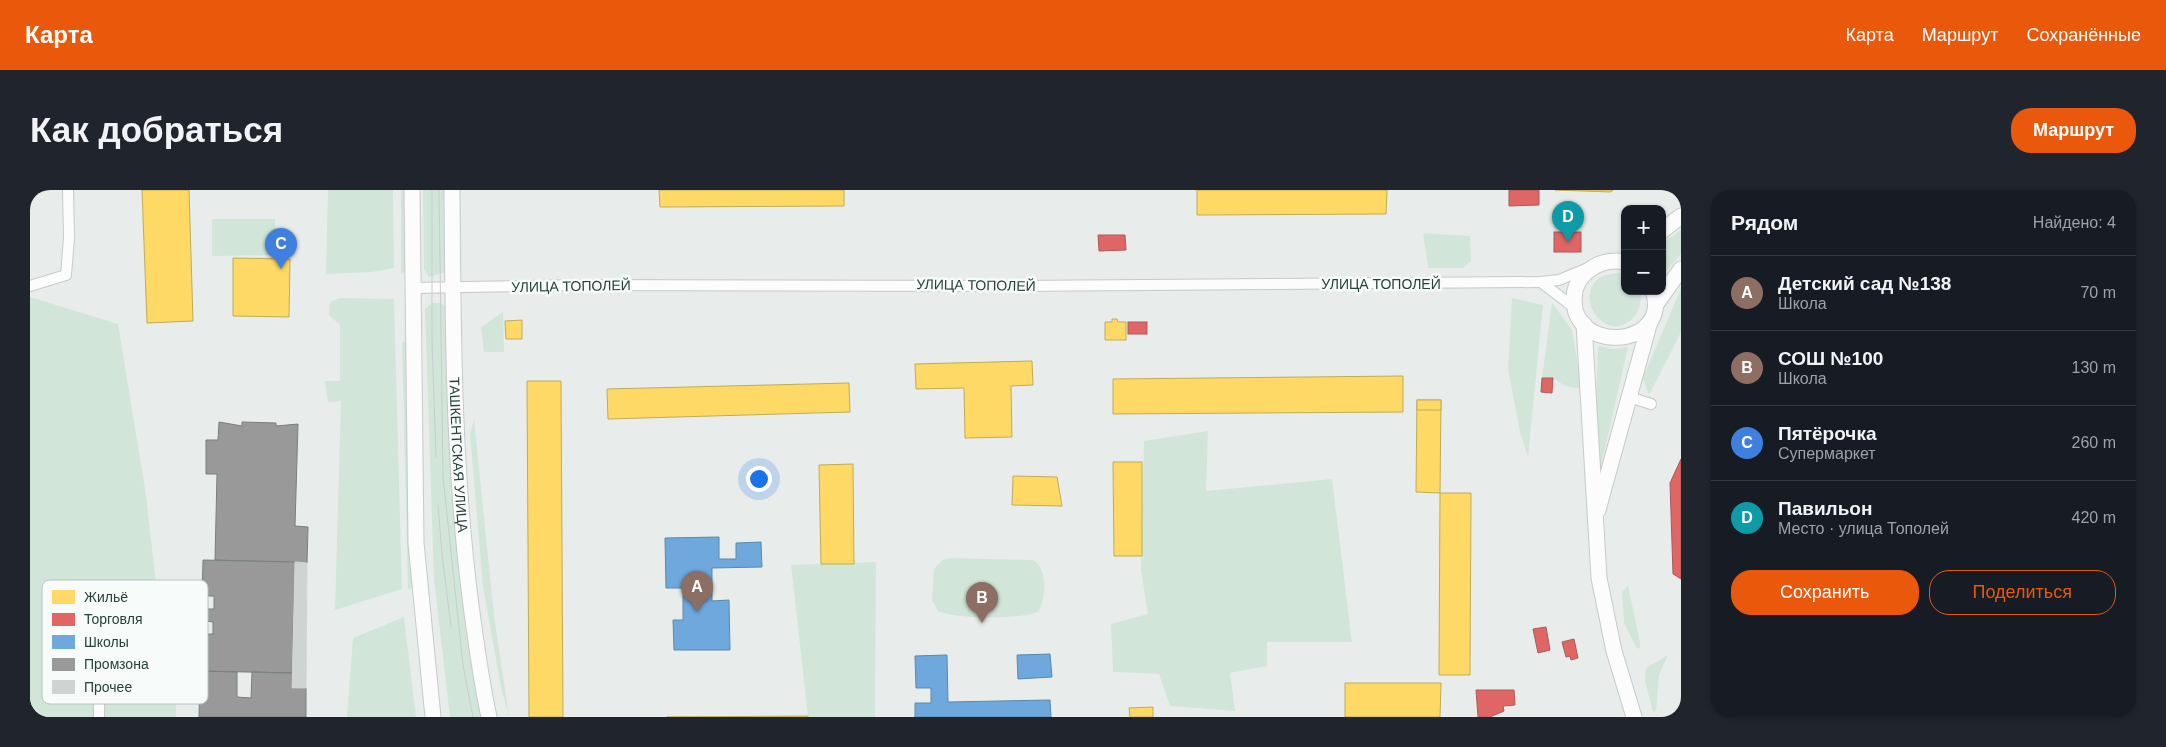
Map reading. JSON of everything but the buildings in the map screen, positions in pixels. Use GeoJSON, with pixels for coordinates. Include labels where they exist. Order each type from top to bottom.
{"type":"FeatureCollection","features":[{"type":"Feature","properties":{"kind":"main road"},"geometry":{"type":"LineString","coordinates":[[412,190],[416,543],[433,717]]}},
{"type":"Feature","properties":{"kind":"main road","name":"ТАШКЕНТСКАЯ УЛИЦА"},"geometry":{"type":"LineString","coordinates":[[452,190],[452,288],[463,540],[482,685],[489,717]]}},
{"type":"Feature","properties":{"kind":"main road"},"geometry":{"type":"LineString","coordinates":[[1666,228],[1681,216]]}},
{"type":"Feature","properties":{"kind":"main road"},"geometry":{"type":"LineString","coordinates":[[1621,261],[1596,264],[1584,274],[1579,282],[1574,300],[1576,309],[1584,324],[1596,334],[1610,339],[1624,338],[1636,334],[1649,324]]}},
{"type":"Feature","properties":{"kind":"main road"},"geometry":{"type":"LineString","coordinates":[[1595,524],[1655,297],[1681,270]]}},
{"type":"Feature","properties":{"kind":"main road"},"geometry":{"type":"LineString","coordinates":[[1584,324],[1599,578],[1614,651],[1634,717]]}},
{"type":"Feature","properties":{"kind":"street"},"geometry":{"type":"LineString","coordinates":[[30,286],[66,275],[69,238],[68,190]]}},
{"type":"Feature","properties":{"kind":"street","name":"УЛИЦА ТОПОЛЕЙ"},"geometry":{"type":"LineString","coordinates":[[412,288],[584,285],[1030,286],[1541,282],[1559,280],[1596,264]]}},
{"type":"Feature","properties":{"kind":"street"},"geometry":{"type":"LineString","coordinates":[[1541,282],[1576,309]]}},
{"type":"Feature","properties":{"kind":"street"},"geometry":{"type":"LineString","coordinates":[[1629,397],[1651,404]]}},
{"type":"Feature","properties":{"kind":"street"},"geometry":{"type":"LineString","coordinates":[[99,704],[99,717]]}},
{"type":"Feature","properties":{"kind":"green space"},"geometry":{"type":"Polygon","coordinates":[[[328,190],[393,190],[394,268],[372,272],[326,274],[328,190]]]}},
{"type":"Feature","properties":{"kind":"green space"},"geometry":{"type":"Polygon","coordinates":[[[401,190],[408,190],[407,270],[401,274],[401,190]]]}},
{"type":"Feature","properties":{"kind":"green space"},"geometry":{"type":"Polygon","coordinates":[[[423,190],[446,190],[445,272],[429,277],[424,269],[423,190]]]}},
{"type":"Feature","properties":{"kind":"green space"},"geometry":{"type":"Polygon","coordinates":[[[212,219],[275,219],[276,255],[212,256],[212,219]]]}},
{"type":"Feature","properties":{"kind":"green space"},"geometry":{"type":"Polygon","coordinates":[[[1681,230],[1681,254],[1666,271],[1666,250],[1666,241],[1681,230]]]}},
{"type":"Feature","properties":{"kind":"green space"},"geometry":{"type":"Polygon","coordinates":[[[1423,233],[1470,236],[1471,261],[1463,268],[1428,268],[1423,233]]]}},
{"type":"Feature","properties":{"kind":"green space"},"geometry":{"type":"Polygon","coordinates":[[[1621,274],[1621,295],[1640,295],[1638,311],[1634,317],[1622,325],[1610,325],[1600,320],[1593,310],[1590,298],[1592,286],[1601,277],[1621,274]]]}},
{"type":"Feature","properties":{"kind":"green space"},"geometry":{"type":"Polygon","coordinates":[[[1681,288],[1681,332],[1649,395],[1643,378],[1681,288]]]}},
{"type":"Feature","properties":{"kind":"green space"},"geometry":{"type":"Polygon","coordinates":[[[30,297],[118,324],[146,495],[156,580],[42,580],[42,704],[176,704],[176,717],[30,717],[30,297]]]}},
{"type":"Feature","properties":{"kind":"green space"},"geometry":{"type":"Polygon","coordinates":[[[340,298],[394,299],[402,589],[335,610],[341,401],[328,402],[325,381],[340,381],[340,325],[329,315],[330,302],[340,298]]]}},
{"type":"Feature","properties":{"kind":"green space"},"geometry":{"type":"Polygon","coordinates":[[[1512,298],[1543,305],[1528,457],[1520,432],[1508,369],[1512,298]]]}},
{"type":"Feature","properties":{"kind":"green space"},"geometry":{"type":"Polygon","coordinates":[[[432,303],[441,303],[453,312],[486,717],[450,717],[434,579],[425,309],[432,303]]]}},
{"type":"Feature","properties":{"kind":"green space"},"geometry":{"type":"Polygon","coordinates":[[[1552,303],[1572,330],[1582,389],[1565,386],[1553,378],[1542,378],[1552,303]]]}},
{"type":"Feature","properties":{"kind":"green space"},"geometry":{"type":"Polygon","coordinates":[[[503,312],[504,352],[484,352],[481,327],[503,312]]]}},
{"type":"Feature","properties":{"kind":"green space"},"geometry":{"type":"Polygon","coordinates":[[[409,341],[415,585],[408,590],[402,342],[409,341]]]}},
{"type":"Feature","properties":{"kind":"green space"},"geometry":{"type":"Polygon","coordinates":[[[1598,346],[1615,349],[1628,347],[1597,484],[1593,484],[1598,346]]]}},
{"type":"Feature","properties":{"kind":"green space"},"geometry":{"type":"Polygon","coordinates":[[[474,419],[494,615],[509,717],[501,687],[483,587],[470,434],[474,419]]]}},
{"type":"Feature","properties":{"kind":"green space"},"geometry":{"type":"Polygon","coordinates":[[[1208,431],[1206,491],[1332,479],[1352,642],[1267,642],[1267,666],[1230,673],[1235,711],[1170,706],[1159,674],[1113,672],[1111,624],[1148,614],[1141,570],[1144,441],[1208,431]]]}},
{"type":"Feature","properties":{"kind":"green space"},"geometry":{"type":"Polygon","coordinates":[[[950,558],[1033,560],[1041,570],[1044,583],[1043,598],[1039,611],[1019,616],[973,617],[946,614],[938,611],[932,600],[934,569],[943,560],[950,558]]]}},
{"type":"Feature","properties":{"kind":"green space"},"geometry":{"type":"Polygon","coordinates":[[[876,562],[875,717],[808,717],[791,565],[876,562]]]}},
{"type":"Feature","properties":{"kind":"green space"},"geometry":{"type":"Polygon","coordinates":[[[1628,585],[1640,649],[1636,647],[1624,623],[1622,592],[1628,585]]]}},
{"type":"Feature","properties":{"kind":"green space"},"geometry":{"type":"Polygon","coordinates":[[[404,617],[416,717],[347,717],[353,638],[404,617]]]}},
{"type":"Feature","properties":{"kind":"green space"},"geometry":{"type":"Polygon","coordinates":[[[1668,655],[1659,675],[1656,711],[1653,712],[1645,681],[1646,668],[1668,655]]]}},
{"type":"Feature","properties":{"kind":"tram line"},"geometry":{"type":"LineString","coordinates":[[432,190],[432,340],[436,457]]}},
{"type":"Feature","properties":{"kind":"tram line"},"geometry":{"type":"LineString","coordinates":[[439,190],[443,477],[463,665],[473,717]]}},
{"type":"Feature","properties":{"kind":"tram line"},"geometry":{"type":"LineString","coordinates":[[438,505],[451,627]]}},
{"type":"Feature","properties":{"kind":"place","name":"Павильон"},"geometry":{"type":"Point","coordinates":[1568,242]}},
{"type":"Feature","properties":{"kind":"place","name":"Пятёрочка"},"geometry":{"type":"Point","coordinates":[281,269]}},
{"type":"Feature","properties":{"kind":"place","name":"Детский сад №138"},"geometry":{"type":"Point","coordinates":[697,612]}},
{"type":"Feature","properties":{"kind":"place","name":"СОШ №100"},"geometry":{"type":"Point","coordinates":[982,623]}}]}
